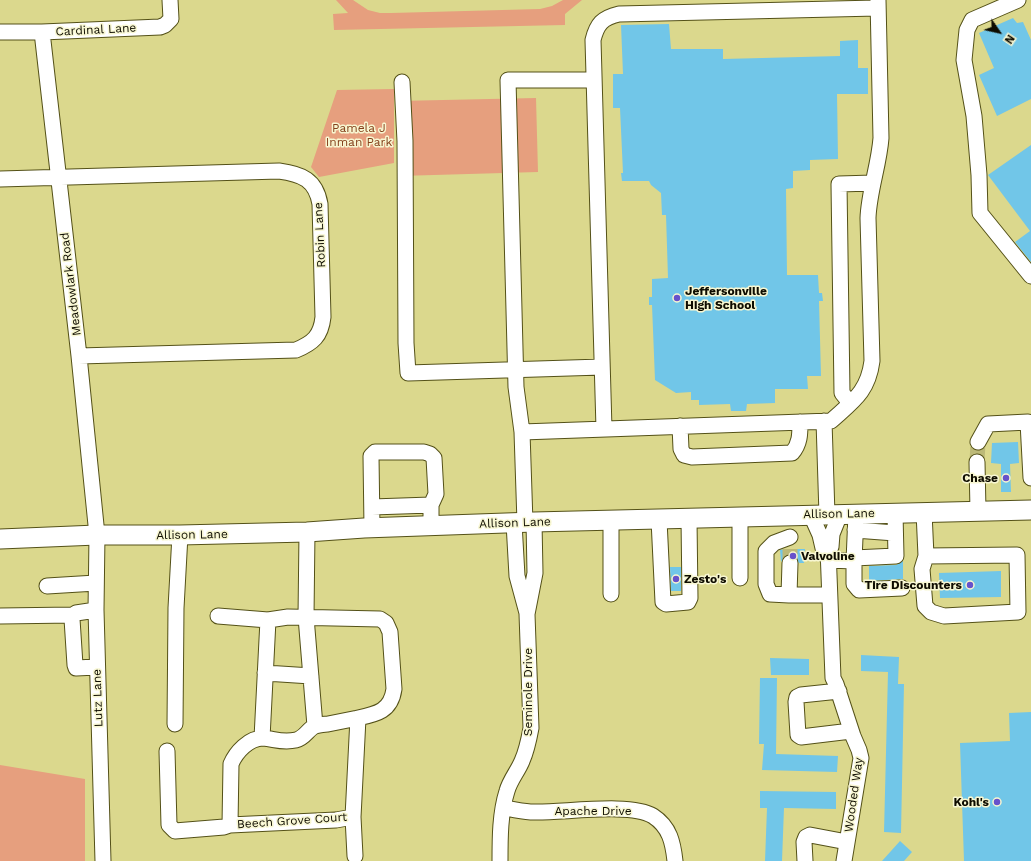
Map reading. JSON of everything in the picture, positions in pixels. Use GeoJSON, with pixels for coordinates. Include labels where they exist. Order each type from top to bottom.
{"type":"FeatureCollection","features":[{"type":"Feature","properties":{"kind":"main road","name":"Allison Lane"},"geometry":{"type":"LineString","coordinates":[[0,539],[97,535],[307,532],[372,528],[740,517],[790,516],[838,518],[895,513],[1031,510]]}},
{"type":"Feature","properties":{"kind":"street","name":"Cardinal Lane"},"geometry":{"type":"LineString","coordinates":[[0,32],[42,32],[160,27],[165,25],[171,19],[170,0]]}},
{"type":"Feature","properties":{"kind":"street"},"geometry":{"type":"LineString","coordinates":[[1018,0],[972,20],[967,30],[964,60],[974,116],[979,175],[980,213],[1031,276]]}},
{"type":"Feature","properties":{"kind":"street"},"geometry":{"type":"LineString","coordinates":[[522,432],[831,421],[858,396],[866,386],[872,361],[868,218],[873,183],[880,152],[881,138],[877,4],[731,6],[619,14],[609,16],[601,22],[596,30],[593,40],[604,429]]}},
{"type":"Feature","properties":{"kind":"street","name":"Meadowlark Road"},"geometry":{"type":"LineString","coordinates":[[42,32],[79,356],[97,535]]}},
{"type":"Feature","properties":{"kind":"street","name":"Seminole Drive"},"geometry":{"type":"LineString","coordinates":[[500,861],[500,835],[503,808],[507,791],[522,761],[531,728],[527,614],[517,576],[525,523],[522,432],[516,387],[508,80],[594,80]]}},
{"type":"Feature","properties":{"kind":"street"},"geometry":{"type":"LineString","coordinates":[[402,82],[405,141],[406,343],[408,373],[602,367]]}},
{"type":"Feature","properties":{"kind":"street","name":"Robin Lane"},"geometry":{"type":"LineString","coordinates":[[0,179],[279,171],[294,173],[302,176],[316,189],[320,204],[323,316],[319,333],[307,345],[296,350],[79,356]]}},
{"type":"Feature","properties":{"kind":"street"},"geometry":{"type":"LineString","coordinates":[[850,403],[842,393],[839,184],[873,183]]}},
{"type":"Feature","properties":{"kind":"street"},"geometry":{"type":"LineString","coordinates":[[824,421],[838,518],[854,560],[854,584],[859,590],[902,588]]}},
{"type":"Feature","properties":{"kind":"street"},"geometry":{"type":"LineString","coordinates":[[680,426],[681,449],[684,455],[700,457],[792,453],[797,447],[800,437],[800,422]]}},
{"type":"Feature","properties":{"kind":"street"},"geometry":{"type":"LineString","coordinates":[[978,442],[988,424],[1028,422],[1031,478]]}},
{"type":"Feature","properties":{"kind":"street"},"geometry":{"type":"LineString","coordinates":[[372,528],[371,456],[375,452],[424,452],[430,454],[434,458],[436,494],[430,505],[431,526]]}},
{"type":"Feature","properties":{"kind":"street"},"geometry":{"type":"LineString","coordinates":[[977,462],[978,511]]}},
{"type":"Feature","properties":{"kind":"street"},"geometry":{"type":"LineString","coordinates":[[372,507],[430,505]]}},
{"type":"Feature","properties":{"kind":"street"},"geometry":{"type":"LineString","coordinates":[[924,512],[926,556],[922,568],[925,606],[931,612],[944,616],[1018,612],[1017,555],[926,556]]}},
{"type":"Feature","properties":{"kind":"street"},"geometry":{"type":"LineString","coordinates":[[838,518],[820,535],[823,548],[828,554],[854,560],[896,556],[895,513]]}},
{"type":"Feature","properties":{"kind":"street"},"geometry":{"type":"LineString","coordinates":[[789,595],[790,516]]}},
{"type":"Feature","properties":{"kind":"street"},"geometry":{"type":"LineString","coordinates":[[740,517],[740,578]]}},
{"type":"Feature","properties":{"kind":"street"},"geometry":{"type":"LineString","coordinates":[[838,518],[895,532]]}},
{"type":"Feature","properties":{"kind":"street"},"geometry":{"type":"LineString","coordinates":[[828,554],[831,547],[832,534],[838,518]]}},
{"type":"Feature","properties":{"kind":"street"},"geometry":{"type":"LineString","coordinates":[[659,520],[663,602],[666,604],[688,602],[690,598],[689,519]]}},
{"type":"Feature","properties":{"kind":"street"},"geometry":{"type":"LineString","coordinates":[[611,521],[611,594]]}},
{"type":"Feature","properties":{"kind":"street"},"geometry":{"type":"LineString","coordinates":[[307,532],[306,617],[315,726]]}},
{"type":"Feature","properties":{"kind":"street","name":"Lutz Lane"},"geometry":{"type":"LineString","coordinates":[[97,535],[97,667],[103,861]]}},
{"type":"Feature","properties":{"kind":"street"},"geometry":{"type":"LineString","coordinates":[[174,724],[176,608],[180,535]]}},
{"type":"Feature","properties":{"kind":"street"},"geometry":{"type":"LineString","coordinates":[[790,549],[774,543],[766,550],[766,584],[770,594],[829,595]]}},
{"type":"Feature","properties":{"kind":"street","name":"Wooded Way"},"geometry":{"type":"LineString","coordinates":[[828,554],[833,678],[861,758],[844,861]]}},
{"type":"Feature","properties":{"kind":"street"},"geometry":{"type":"LineString","coordinates":[[47,586],[96,583]]}},
{"type":"Feature","properties":{"kind":"street"},"geometry":{"type":"LineString","coordinates":[[0,616],[73,615],[76,613],[96,610]]}},
{"type":"Feature","properties":{"kind":"street"},"geometry":{"type":"LineString","coordinates":[[73,615],[72,619],[76,668],[97,667]]}},
{"type":"Feature","properties":{"kind":"street"},"geometry":{"type":"LineString","coordinates":[[218,616],[268,620],[288,617],[380,619],[386,623],[390,632],[394,688],[393,697],[386,707],[376,714],[315,726],[304,737],[297,740],[282,742],[262,738],[268,620]]}},
{"type":"Feature","properties":{"kind":"street"},"geometry":{"type":"LineString","coordinates":[[265,673],[311,676]]}},
{"type":"Feature","properties":{"kind":"street"},"geometry":{"type":"LineString","coordinates":[[837,688],[801,695],[798,697],[796,702],[798,735],[801,737],[851,731]]}},
{"type":"Feature","properties":{"kind":"street","name":"Beech Grove Court"},"geometry":{"type":"LineString","coordinates":[[355,856],[353,817],[358,718]]}},
{"type":"Feature","properties":{"kind":"street","name":"Beech Grove Court"},"geometry":{"type":"LineString","coordinates":[[230,825],[231,764],[235,754],[252,740],[262,738]]}},
{"type":"Feature","properties":{"kind":"street","name":"Beech Grove Court"},"geometry":{"type":"LineString","coordinates":[[167,751],[169,826],[175,831],[224,828],[230,825],[336,820],[353,817]]}},
{"type":"Feature","properties":{"kind":"street","name":"Apache Drive"},"geometry":{"type":"LineString","coordinates":[[503,808],[534,812],[617,809],[642,811],[653,816],[662,823],[669,832],[674,846],[675,861]]}},
{"type":"Feature","properties":{"kind":"street"},"geometry":{"type":"LineString","coordinates":[[805,861],[804,842],[806,837],[810,836],[847,842]]}},
{"type":"Feature","properties":{"kind":"green space"},"geometry":{"type":"Polygon","coordinates":[[[336,0],[353,0],[368,10],[380,13],[391,13],[540,9],[552,6],[563,0],[582,0],[565,14],[565,25],[334,30],[333,14],[348,13],[336,0]]]}},
{"type":"Feature","properties":{"kind":"green space","name":"Pamela J Inman Park"},"geometry":{"type":"Polygon","coordinates":[[[394,89],[394,163],[319,177],[311,167],[337,90],[394,89]]]}},
{"type":"Feature","properties":{"kind":"green space"},"geometry":{"type":"Polygon","coordinates":[[[536,98],[538,172],[399,176],[397,101],[536,98]]]}},
{"type":"Feature","properties":{"kind":"green space"},"geometry":{"type":"Polygon","coordinates":[[[0,765],[85,779],[85,861],[0,861],[0,765]]]}},
{"type":"Feature","properties":{"kind":"building"},"geometry":{"type":"Polygon","coordinates":[[[1013,18],[1017,23],[1023,22],[1031,40],[1031,99],[997,116],[979,75],[994,68],[979,33],[1013,18]]]}},
{"type":"Feature","properties":{"kind":"building"},"geometry":{"type":"Polygon","coordinates":[[[669,24],[671,49],[723,49],[723,59],[840,56],[840,41],[858,40],[858,68],[868,68],[868,94],[837,94],[838,159],[810,160],[810,170],[793,171],[793,188],[786,189],[787,275],[818,275],[819,293],[822,293],[823,301],[819,301],[821,376],[807,376],[808,389],[775,389],[775,403],[747,404],[746,411],[731,411],[730,404],[699,405],[699,400],[691,400],[691,392],[676,393],[655,380],[652,305],[649,305],[649,297],[652,297],[652,279],[668,278],[666,215],[662,215],[661,193],[651,185],[649,181],[622,181],[621,173],[623,173],[620,108],[613,108],[613,74],[623,74],[621,25],[669,24]]]}},
{"type":"Feature","properties":{"kind":"building"},"geometry":{"type":"Polygon","coordinates":[[[1031,145],[1031,262],[1015,242],[1030,231],[988,175],[1031,145]]]}},
{"type":"Feature","properties":{"kind":"building","name":"Chase"},"geometry":{"type":"Polygon","coordinates":[[[1018,442],[1019,463],[1010,464],[1011,492],[1001,492],[1001,464],[991,463],[992,443],[1018,442]]]}},
{"type":"Feature","properties":{"kind":"building","name":"Valvoline"},"geometry":{"type":"Polygon","coordinates":[[[805,549],[804,563],[799,563],[795,556],[790,554],[785,555],[781,562],[780,550],[805,549]]]}},
{"type":"Feature","properties":{"kind":"building"},"geometry":{"type":"Polygon","coordinates":[[[903,561],[903,579],[869,581],[869,566],[896,565],[903,561]]]}},
{"type":"Feature","properties":{"kind":"building","name":"Zesto's"},"geometry":{"type":"Polygon","coordinates":[[[670,567],[681,567],[681,591],[671,591],[670,567]]]}},
{"type":"Feature","properties":{"kind":"building","name":"Tire Discounters"},"geometry":{"type":"Polygon","coordinates":[[[1001,571],[1001,597],[940,598],[939,573],[1001,571]]]}},
{"type":"Feature","properties":{"kind":"building"},"geometry":{"type":"Polygon","coordinates":[[[861,655],[899,657],[898,684],[904,684],[901,833],[884,832],[888,672],[861,671],[861,655]]]}},
{"type":"Feature","properties":{"kind":"building"},"geometry":{"type":"Polygon","coordinates":[[[770,658],[809,659],[809,675],[771,675],[770,658]]]}},
{"type":"Feature","properties":{"kind":"building"},"geometry":{"type":"Polygon","coordinates":[[[760,678],[777,678],[776,754],[838,756],[837,772],[762,770],[764,744],[759,744],[760,678]]]}},
{"type":"Feature","properties":{"kind":"building","name":"Kohl's"},"geometry":{"type":"Polygon","coordinates":[[[1031,712],[1031,861],[964,861],[960,743],[1010,741],[1009,713],[1031,712]]]}},
{"type":"Feature","properties":{"kind":"building"},"geometry":{"type":"Polygon","coordinates":[[[760,791],[836,792],[836,809],[784,808],[782,861],[765,861],[767,808],[760,808],[760,791]]]}},
{"type":"Feature","properties":{"kind":"building"},"geometry":{"type":"Polygon","coordinates":[[[900,841],[912,852],[904,861],[882,861],[900,841]]]}},
{"type":"Feature","properties":{"kind":"tunnel"},"geometry":{"type":"LineString","coordinates":[[977,462],[978,442]]}},
{"type":"Feature","properties":{"kind":"tunnel"},"geometry":{"type":"LineString","coordinates":[[790,549],[790,563]]}},
{"type":"Feature","properties":{"kind":"place","name":"Jeffersonville High School"},"geometry":{"type":"Point","coordinates":[677,298]}},
{"type":"Feature","properties":{"kind":"place","name":"Chase"},"geometry":{"type":"Point","coordinates":[1006,478]}},
{"type":"Feature","properties":{"kind":"place","name":"Valvoline"},"geometry":{"type":"Point","coordinates":[793,556]}},
{"type":"Feature","properties":{"kind":"place","name":"Zesto's"},"geometry":{"type":"Point","coordinates":[676,579]}},
{"type":"Feature","properties":{"kind":"place","name":"Tire Discounters"},"geometry":{"type":"Point","coordinates":[970,585]}},
{"type":"Feature","properties":{"kind":"place","name":"Kohl's"},"geometry":{"type":"Point","coordinates":[997,802]}}]}
